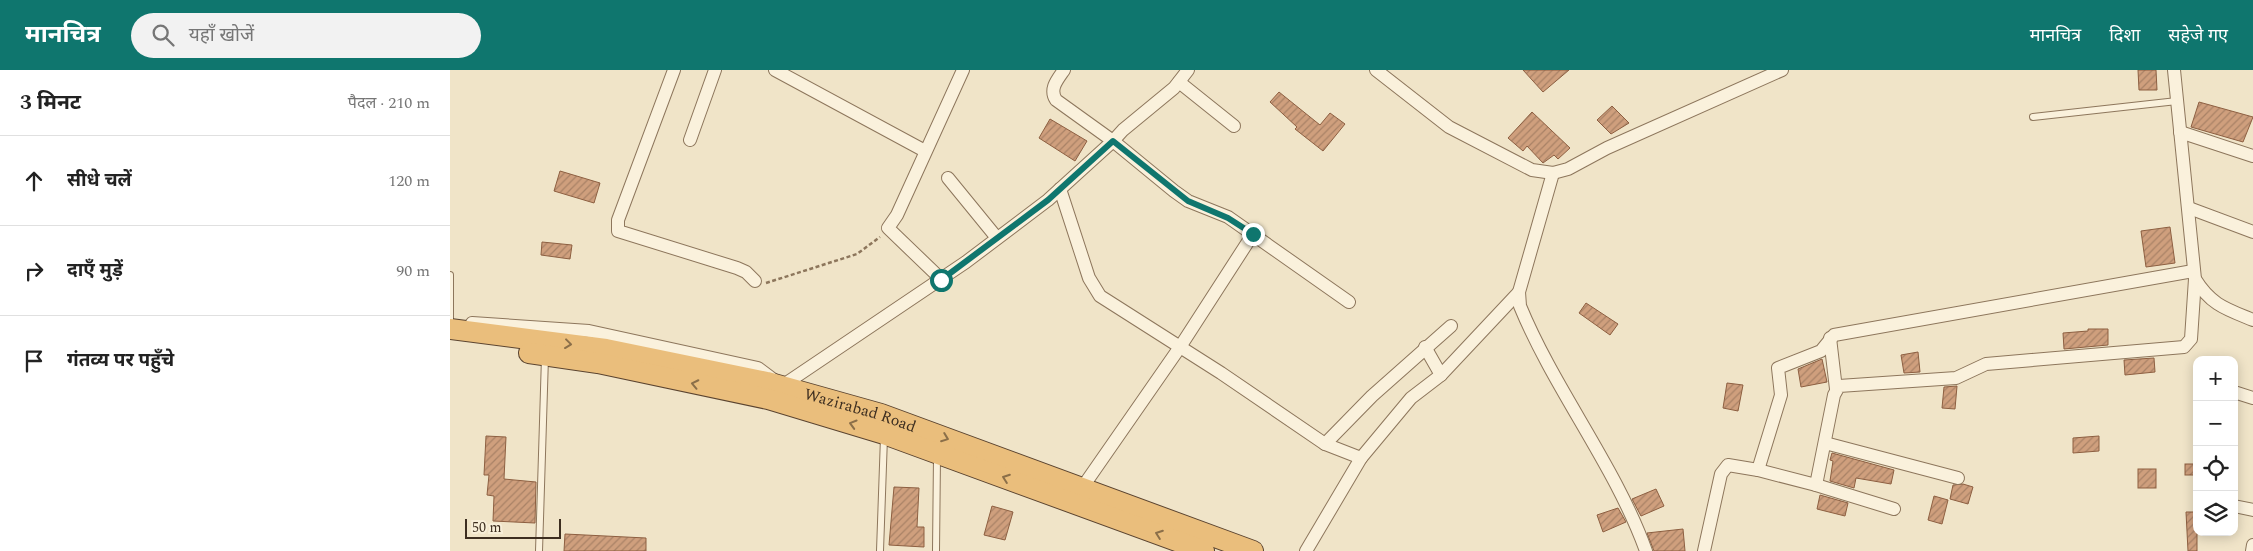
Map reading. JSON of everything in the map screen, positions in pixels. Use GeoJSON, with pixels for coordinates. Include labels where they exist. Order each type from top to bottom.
{"type":"FeatureCollection","features":[{"type":"Feature","properties":{"kind":"highway","name":"Wazirabad Road"},"geometry":{"type":"LineString","coordinates":[[450,329],[606,349],[698,366],[781,394],[884,434],[1204,551]]}},
{"type":"Feature","properties":{"kind":"highway","name":"Wazirabad Road"},"geometry":{"type":"LineString","coordinates":[[450,341],[598,363],[781,394],[881,414],[1023,468],[1253,551]]}},
{"type":"Feature","properties":{"kind":"street"},"geometry":{"type":"LineString","coordinates":[[674,70],[618,220],[618,231],[737,268],[746,272],[755,281]]}},
{"type":"Feature","properties":{"kind":"street"},"geometry":{"type":"LineString","coordinates":[[690,140],[715,70]]}},
{"type":"Feature","properties":{"kind":"street"},"geometry":{"type":"LineString","coordinates":[[775,70],[925,151]]}},
{"type":"Feature","properties":{"kind":"street"},"geometry":{"type":"LineString","coordinates":[[941,280],[888,228],[963,70]]}},
{"type":"Feature","properties":{"kind":"street"},"geometry":{"type":"LineString","coordinates":[[1064,70],[1053,88],[1052,94],[1056,100],[1113,141],[1188,201],[1228,218],[1349,302]]}},
{"type":"Feature","properties":{"kind":"street"},"geometry":{"type":"LineString","coordinates":[[781,394],[941,280],[1060,189],[1123,130],[1179,82],[1188,70]]}},
{"type":"Feature","properties":{"kind":"street"},"geometry":{"type":"LineString","coordinates":[[1376,70],[1449,127],[1532,170],[1553,173],[1568,169],[1607,148],[1766,73],[1782,70]]}},
{"type":"Feature","properties":{"kind":"street"},"geometry":{"type":"LineString","coordinates":[[1836,389],[1844,385],[1956,378],[1986,364],[2184,346],[2191,339],[2194,275],[2189,208],[2174,70]]}},
{"type":"Feature","properties":{"kind":"street"},"geometry":{"type":"LineString","coordinates":[[1179,82],[1234,126]]}},
{"type":"Feature","properties":{"kind":"street"},"geometry":{"type":"LineString","coordinates":[[2180,132],[2253,156]]}},
{"type":"Feature","properties":{"kind":"street"},"geometry":{"type":"LineString","coordinates":[[1306,551],[1361,458],[1411,398],[1441,375],[1519,292],[1553,173]]}},
{"type":"Feature","properties":{"kind":"street"},"geometry":{"type":"LineString","coordinates":[[948,178],[997,238]]}},
{"type":"Feature","properties":{"kind":"street"},"geometry":{"type":"LineString","coordinates":[[1060,189],[1094,289],[1108,302],[1180,347],[1325,444],[1361,458]]}},
{"type":"Feature","properties":{"kind":"street"},"geometry":{"type":"LineString","coordinates":[[2189,208],[2253,232]]}},
{"type":"Feature","properties":{"kind":"street"},"geometry":{"type":"LineString","coordinates":[[1082,488],[1180,347],[1253,234]]}},
{"type":"Feature","properties":{"kind":"street"},"geometry":{"type":"LineString","coordinates":[[2194,275],[2214,304],[2253,320]]}},
{"type":"Feature","properties":{"kind":"street"},"geometry":{"type":"LineString","coordinates":[[1758,470],[1781,395],[1778,368],[1821,351],[1830,338],[1836,334],[2194,275]]}},
{"type":"Feature","properties":{"kind":"street"},"geometry":{"type":"LineString","coordinates":[[1519,292],[1524,316],[1631,514],[1646,551]]}},
{"type":"Feature","properties":{"kind":"street"},"geometry":{"type":"LineString","coordinates":[[1325,444],[1372,396],[1425,347],[1451,326]]}},
{"type":"Feature","properties":{"kind":"street"},"geometry":{"type":"LineString","coordinates":[[1816,485],[1836,389],[1830,338]]}},
{"type":"Feature","properties":{"kind":"street"},"geometry":{"type":"LineString","coordinates":[[1425,347],[1441,375]]}},
{"type":"Feature","properties":{"kind":"street"},"geometry":{"type":"LineString","coordinates":[[2238,393],[2253,398]]}},
{"type":"Feature","properties":{"kind":"street"},"geometry":{"type":"LineString","coordinates":[[1825,442],[1958,478]]}},
{"type":"Feature","properties":{"kind":"street"},"geometry":{"type":"LineString","coordinates":[[1704,551],[1721,474],[1724,468],[1732,465],[1816,485],[1894,509]]}},
{"type":"Feature","properties":{"kind":"street"},"geometry":{"type":"LineString","coordinates":[[2238,507],[2253,510]]}},
{"type":"Feature","properties":{"kind":"street"},"geometry":{"type":"LineString","coordinates":[[2252,551],[2253,545]]}},
{"type":"Feature","properties":{"kind":"lane"},"geometry":{"type":"LineString","coordinates":[[2033,117],[2177,101]]}},
{"type":"Feature","properties":{"kind":"lane"},"geometry":{"type":"LineString","coordinates":[[450,276],[450,329]]}},
{"type":"Feature","properties":{"kind":"lane"},"geometry":{"type":"LineString","coordinates":[[539,551],[544,355]]}},
{"type":"Feature","properties":{"kind":"lane"},"geometry":{"type":"LineString","coordinates":[[880,551],[884,434]]}},
{"type":"Feature","properties":{"kind":"lane"},"geometry":{"type":"LineString","coordinates":[[936,551],[937,453]]}},
{"type":"Feature","properties":{"kind":"path"},"geometry":{"type":"LineString","coordinates":[[755,281],[772,282],[857,254],[875,242],[888,228]]}},
{"type":"Feature","properties":{"kind":"building"},"geometry":{"type":"Polygon","coordinates":[[[1523,70],[1569,70],[1543,92],[1523,70]]]}},
{"type":"Feature","properties":{"kind":"building"},"geometry":{"type":"Polygon","coordinates":[[[2138,70],[2156,70],[2157,90],[2139,90],[2138,70]]]}},
{"type":"Feature","properties":{"kind":"building"},"geometry":{"type":"Polygon","coordinates":[[[1279,92],[1320,125],[1330,113],[1345,124],[1323,151],[1295,129],[1297,127],[1270,102],[1279,92]]]}},
{"type":"Feature","properties":{"kind":"building"},"geometry":{"type":"Polygon","coordinates":[[[2199,102],[2253,117],[2243,142],[2191,127],[2199,102]]]}},
{"type":"Feature","properties":{"kind":"building"},"geometry":{"type":"Polygon","coordinates":[[[1612,106],[1629,123],[1611,134],[1597,120],[1612,106]]]}},
{"type":"Feature","properties":{"kind":"building"},"geometry":{"type":"Polygon","coordinates":[[[1532,112],[1570,148],[1558,159],[1554,155],[1543,163],[1527,146],[1523,151],[1508,138],[1532,112]]]}},
{"type":"Feature","properties":{"kind":"building"},"geometry":{"type":"Polygon","coordinates":[[[1050,119],[1087,141],[1075,161],[1039,138],[1050,119]]]}},
{"type":"Feature","properties":{"kind":"building"},"geometry":{"type":"Polygon","coordinates":[[[560,171],[600,183],[594,203],[554,191],[560,171]]]}},
{"type":"Feature","properties":{"kind":"building"},"geometry":{"type":"Polygon","coordinates":[[[2170,227],[2175,263],[2146,267],[2141,231],[2170,227]]]}},
{"type":"Feature","properties":{"kind":"building"},"geometry":{"type":"Polygon","coordinates":[[[542,242],[572,245],[570,259],[541,255],[542,242]]]}},
{"type":"Feature","properties":{"kind":"building"},"geometry":{"type":"Polygon","coordinates":[[[1586,303],[1618,324],[1610,335],[1579,313],[1586,303]]]}},
{"type":"Feature","properties":{"kind":"building"},"geometry":{"type":"Polygon","coordinates":[[[2088,329],[2108,329],[2108,345],[2064,349],[2063,333],[2088,331],[2088,329]]]}},
{"type":"Feature","properties":{"kind":"building"},"geometry":{"type":"Polygon","coordinates":[[[1918,352],[1920,372],[1904,373],[1901,355],[1918,352]]]}},
{"type":"Feature","properties":{"kind":"building"},"geometry":{"type":"Polygon","coordinates":[[[2154,358],[2155,372],[2125,375],[2124,360],[2154,358]]]}},
{"type":"Feature","properties":{"kind":"building"},"geometry":{"type":"Polygon","coordinates":[[[1822,359],[1827,382],[1801,387],[1798,369],[1822,359]]]}},
{"type":"Feature","properties":{"kind":"building"},"geometry":{"type":"Polygon","coordinates":[[[1727,383],[1743,385],[1738,411],[1723,408],[1727,383]]]}},
{"type":"Feature","properties":{"kind":"building"},"geometry":{"type":"Polygon","coordinates":[[[1957,386],[1955,409],[1942,408],[1944,387],[1957,386]]]}},
{"type":"Feature","properties":{"kind":"building"},"geometry":{"type":"Polygon","coordinates":[[[486,436],[506,437],[504,479],[536,482],[535,523],[493,521],[494,496],[487,495],[489,475],[484,475],[486,436]]]}},
{"type":"Feature","properties":{"kind":"building"},"geometry":{"type":"Polygon","coordinates":[[[2099,436],[2099,451],[2073,453],[2073,438],[2099,436]]]}},
{"type":"Feature","properties":{"kind":"building"},"geometry":{"type":"Polygon","coordinates":[[[1832,453],[1894,470],[1891,484],[1856,478],[1854,488],[1830,481],[1833,461],[1830,460],[1832,453]]]}},
{"type":"Feature","properties":{"kind":"building"},"geometry":{"type":"Polygon","coordinates":[[[2185,464],[2193,464],[2193,475],[2185,475],[2185,464]]]}},
{"type":"Feature","properties":{"kind":"building"},"geometry":{"type":"Polygon","coordinates":[[[2138,469],[2156,469],[2156,488],[2138,488],[2138,469]]]}},
{"type":"Feature","properties":{"kind":"building"},"geometry":{"type":"Polygon","coordinates":[[[1963,484],[1973,487],[1968,504],[1950,499],[1953,485],[1963,484]]]}},
{"type":"Feature","properties":{"kind":"building"},"geometry":{"type":"Polygon","coordinates":[[[894,487],[919,488],[917,527],[924,527],[924,547],[889,545],[894,487]]]}},
{"type":"Feature","properties":{"kind":"building"},"geometry":{"type":"Polygon","coordinates":[[[1656,489],[1664,506],[1641,516],[1632,499],[1656,489]]]}},
{"type":"Feature","properties":{"kind":"building"},"geometry":{"type":"Polygon","coordinates":[[[1820,495],[1848,503],[1845,516],[1817,509],[1820,495]]]}},
{"type":"Feature","properties":{"kind":"building"},"geometry":{"type":"Polygon","coordinates":[[[1934,496],[1948,500],[1942,524],[1928,520],[1934,496]]]}},
{"type":"Feature","properties":{"kind":"building"},"geometry":{"type":"Polygon","coordinates":[[[992,506],[1013,512],[1005,540],[984,535],[992,506]]]}},
{"type":"Feature","properties":{"kind":"building"},"geometry":{"type":"Polygon","coordinates":[[[1618,508],[1626,522],[1603,532],[1597,515],[1618,508]]]}},
{"type":"Feature","properties":{"kind":"building"},"geometry":{"type":"Polygon","coordinates":[[[2186,512],[2193,512],[2193,536],[2197,536],[2197,551],[2188,551],[2186,512]]]}},
{"type":"Feature","properties":{"kind":"building"},"geometry":{"type":"Polygon","coordinates":[[[1683,529],[1685,551],[1654,551],[1647,533],[1683,529]]]}},
{"type":"Feature","properties":{"kind":"building"},"geometry":{"type":"Polygon","coordinates":[[[565,534],[646,538],[646,551],[564,551],[565,534]]]}},
{"type":"Feature","properties":{"kind":"route"},"geometry":{"type":"LineString","coordinates":[[941,280],[1048,200],[1113,141],[1188,201],[1216,211],[1253,234]]}}]}
